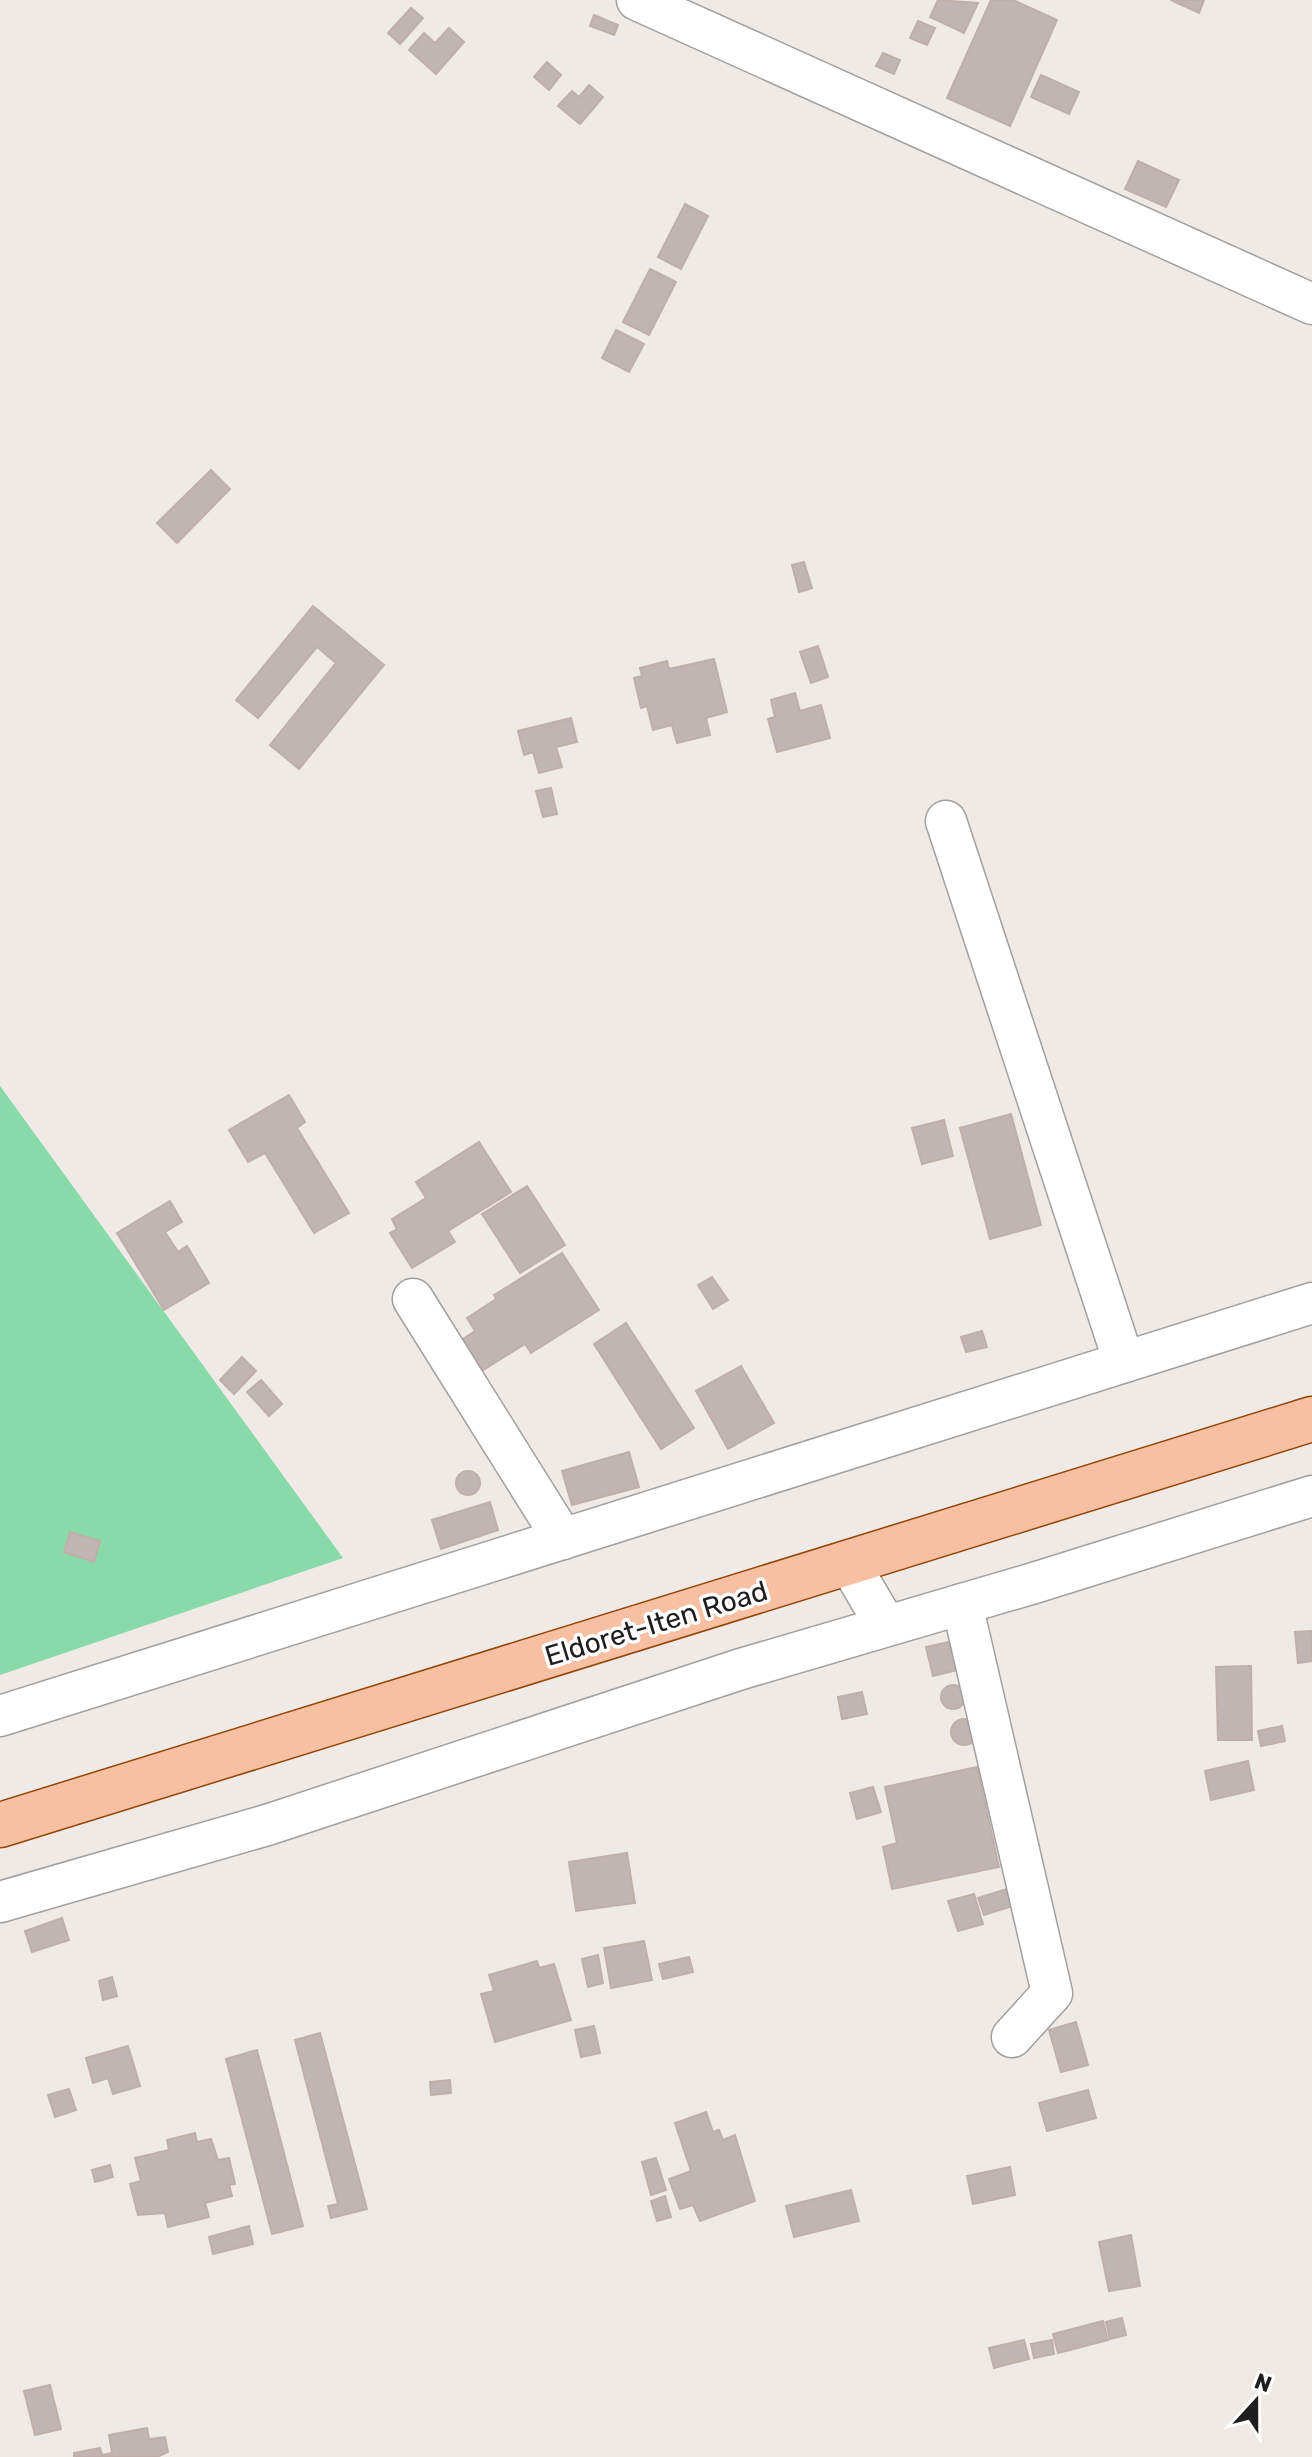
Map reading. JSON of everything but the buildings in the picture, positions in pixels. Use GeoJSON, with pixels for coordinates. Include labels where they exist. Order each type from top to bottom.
{"type":"FeatureCollection","features":[{"type":"Feature","properties":{"kind":"main road","name":"Eldoret-Iten Road"},"geometry":{"type":"LineString","coordinates":[[0,1825],[1312,1419]]}},
{"type":"Feature","properties":{"kind":"street"},"geometry":{"type":"LineString","coordinates":[[637,0],[1312,304]]}},
{"type":"Feature","properties":{"kind":"street"},"geometry":{"type":"LineString","coordinates":[[946,821],[1124,1362]]}},
{"type":"Feature","properties":{"kind":"street"},"geometry":{"type":"LineString","coordinates":[[413,1299],[563,1539]]}},
{"type":"Feature","properties":{"kind":"street"},"geometry":{"type":"LineString","coordinates":[[0,1716],[1312,1303]]}},
{"type":"Feature","properties":{"kind":"street"},"geometry":{"type":"LineString","coordinates":[[0,1902],[267,1825],[741,1669],[1312,1496]]}},
{"type":"Feature","properties":{"kind":"street"},"geometry":{"type":"LineString","coordinates":[[849,1563],[886,1626]]}},
{"type":"Feature","properties":{"kind":"street"},"geometry":{"type":"LineString","coordinates":[[962,1604],[1052,1993],[1012,2037]]}},
{"type":"Feature","properties":{"kind":"green space"},"geometry":{"type":"Polygon","coordinates":[[[0,1086],[343,1558],[0,1675],[0,1086]]]}}]}
